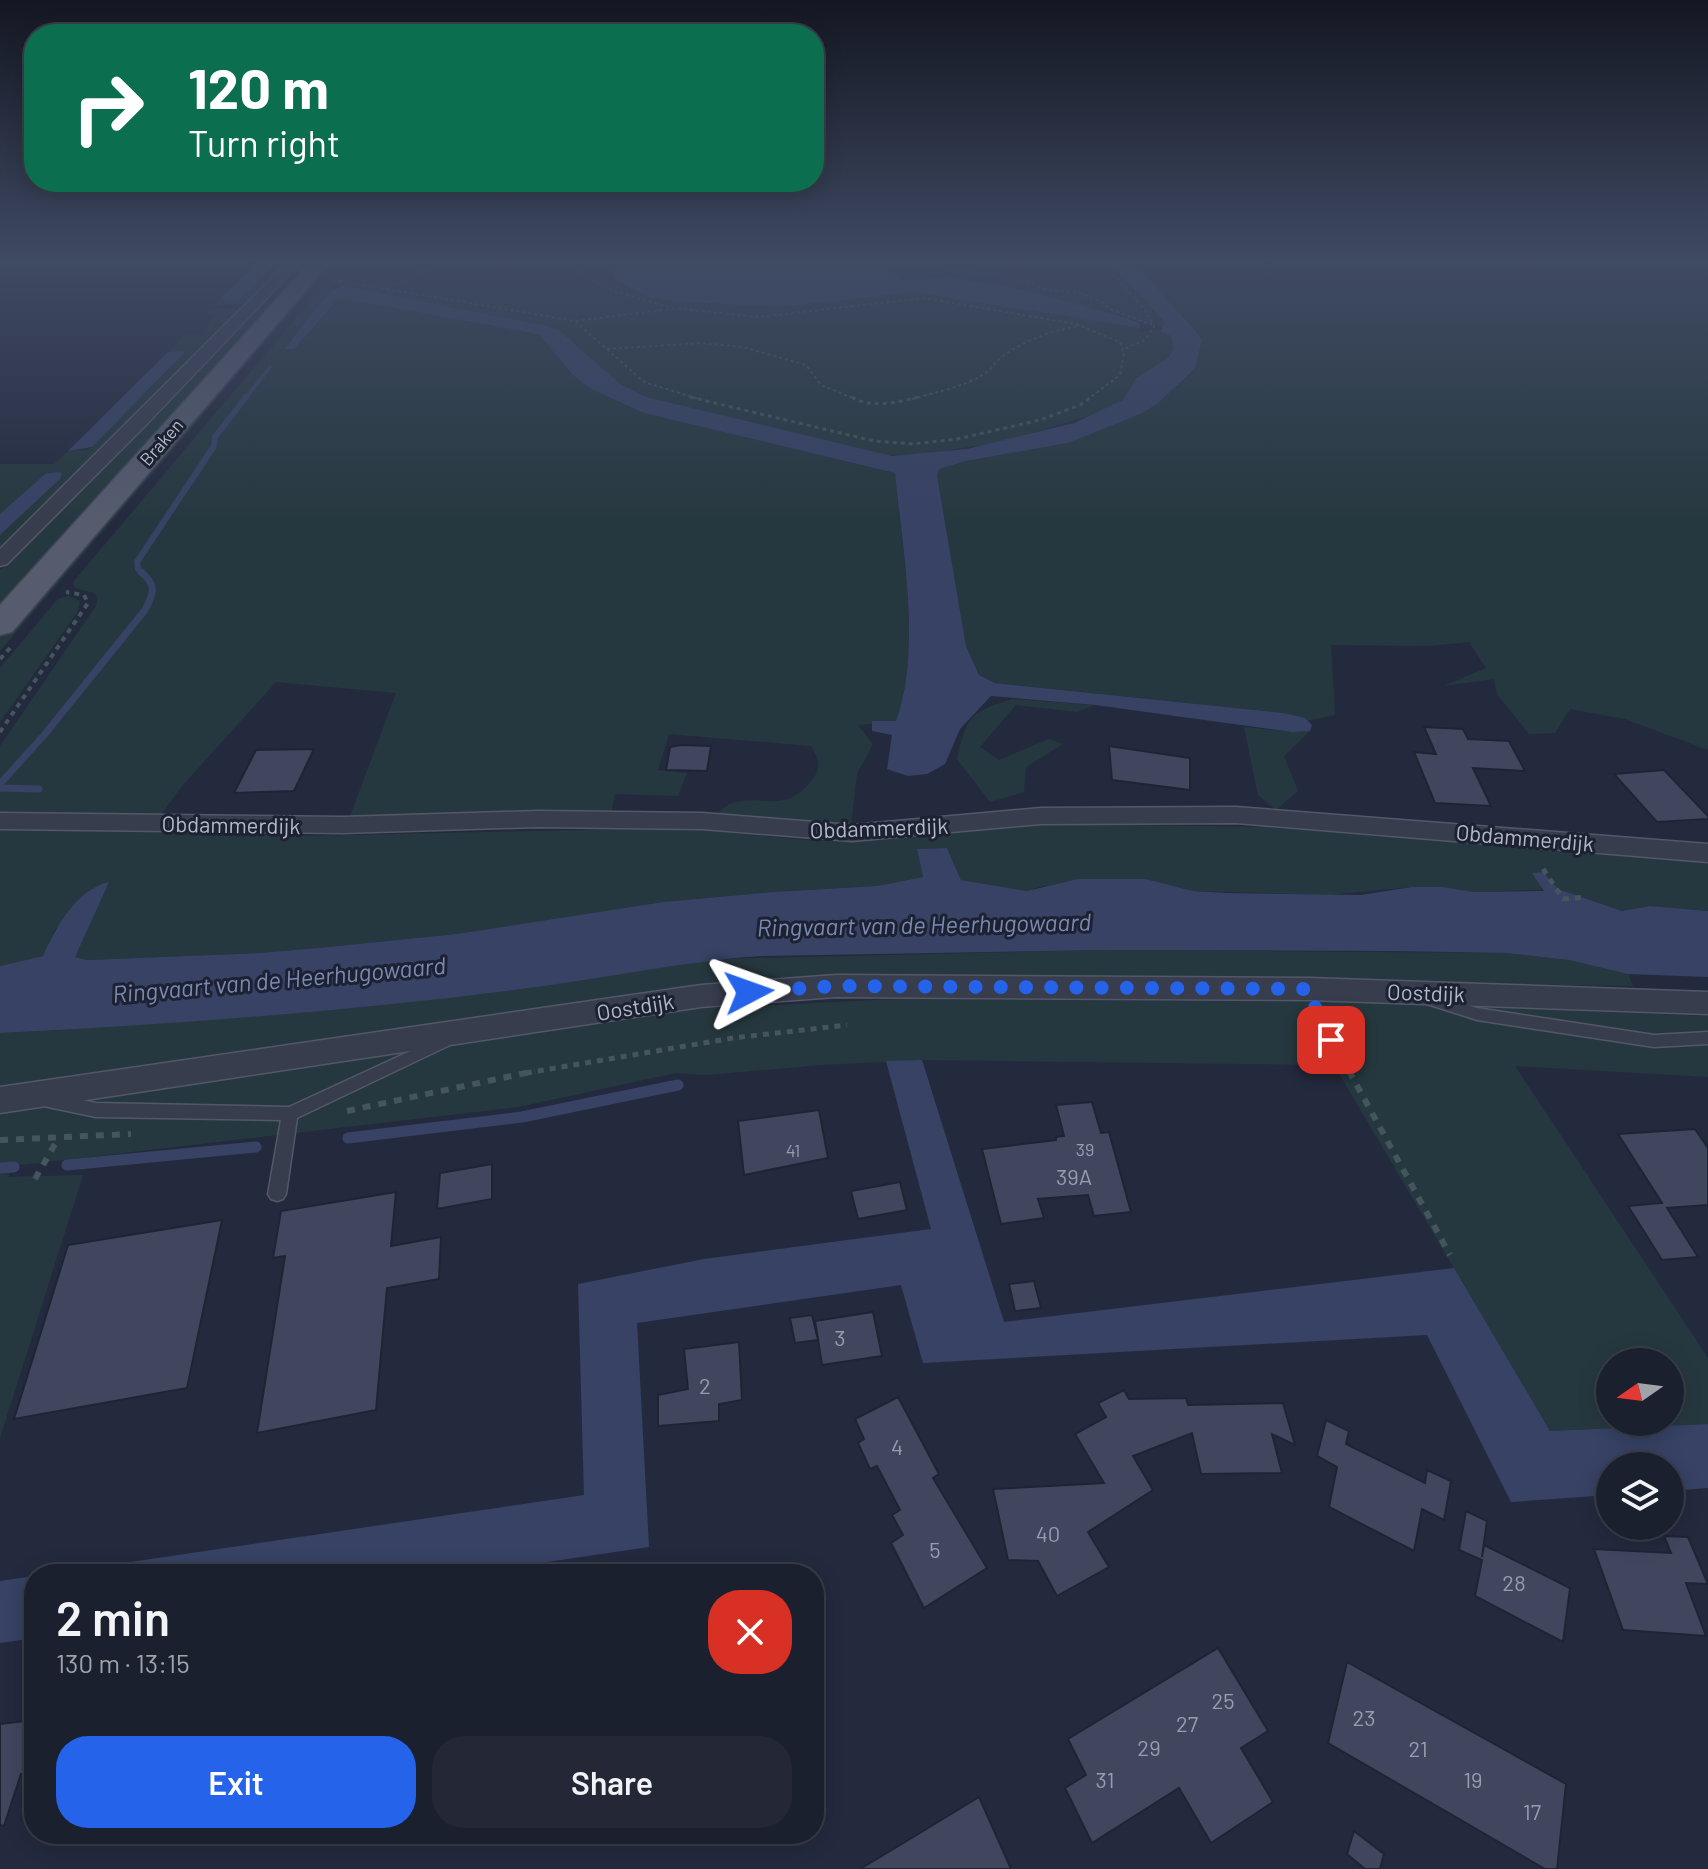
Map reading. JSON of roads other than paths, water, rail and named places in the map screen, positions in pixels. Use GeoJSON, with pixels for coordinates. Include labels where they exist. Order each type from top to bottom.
{"type":"FeatureCollection","features":[{"type":"Feature","properties":{"kind":"main road","name":"Braken"},"geometry":{"type":"LineString","coordinates":[[0,625],[256,347]]}},
{"type":"Feature","properties":{"kind":"street","name":"Braken"},"geometry":{"type":"LineString","coordinates":[[0,560],[212,347]]}},
{"type":"Feature","properties":{"kind":"street","name":"Obdammerdijk"},"geometry":{"type":"LineString","coordinates":[[0,821],[343,825],[538,819],[687,821],[852,833],[1041,816],[1236,815],[1708,853]]}},
{"type":"Feature","properties":{"kind":"street","name":"Oostdijk"},"geometry":{"type":"LineString","coordinates":[[0,1100],[701,996],[821,987],[1309,989],[1708,1003]]}},
{"type":"Feature","properties":{"kind":"lane"},"geometry":{"type":"LineString","coordinates":[[1401,991],[1477,1014],[1654,1041],[1708,1038]]}},
{"type":"Feature","properties":{"kind":"lane"},"geometry":{"type":"LineString","coordinates":[[32,1096],[96,1110],[290,1114],[461,1033]]}},
{"type":"Feature","properties":{"kind":"lane"},"geometry":{"type":"LineString","coordinates":[[277,1194],[290,1114]]}},
{"type":"Feature","properties":{"kind":"water"},"geometry":{"type":"Polygon","coordinates":[[[549,347],[578,347],[620,384],[646,397],[892,456],[967,449],[1074,423],[1123,400],[1136,378],[1168,358],[1174,348],[1200,347],[1195,369],[1157,404],[1140,414],[1068,443],[966,461],[939,469],[937,475],[966,646],[979,675],[995,683],[1284,713],[1305,718],[1312,725],[1310,731],[1292,732],[1095,705],[991,696],[960,729],[945,764],[927,774],[908,776],[887,769],[892,735],[872,731],[872,721],[896,721],[908,662],[908,598],[895,473],[644,413],[589,388],[574,376],[549,347]]]}},
{"type":"Feature","properties":{"kind":"water"},"geometry":{"type":"Polygon","coordinates":[[[186,351],[92,447],[68,451],[168,352],[186,351]]]}},
{"type":"Feature","properties":{"kind":"water"},"geometry":{"type":"Polygon","coordinates":[[[62,473],[60,479],[0,535],[0,514],[45,474],[62,473]]]}},
{"type":"Feature","properties":{"kind":"water","name":"Ringvaart van de Heerhugowaard"},"geometry":{"type":"Polygon","coordinates":[[[947,848],[961,880],[1027,891],[1078,879],[1146,879],[1193,891],[1226,893],[1361,895],[1412,887],[1443,887],[1474,892],[1544,891],[1532,873],[1543,872],[1558,889],[1622,911],[1650,906],[1708,911],[1708,977],[1628,974],[1569,960],[1507,953],[1102,950],[760,956],[706,961],[544,986],[340,1009],[0,1033],[0,966],[43,956],[68,911],[87,893],[109,882],[75,957],[87,960],[328,947],[456,934],[663,902],[877,886],[923,877],[917,849],[947,848]]]}},
{"type":"Feature","properties":{"kind":"water"},"geometry":{"type":"Polygon","coordinates":[[[922,1060],[1004,1322],[1454,1268],[1550,1431],[1596,1429],[1596,1436],[1684,1436],[1684,1425],[1708,1424],[1708,1488],[1684,1490],[1684,1452],[1596,1452],[1596,1496],[1511,1502],[1427,1335],[923,1363],[901,1285],[637,1323],[649,1547],[534,1564],[117,1564],[584,1495],[578,1284],[704,1259],[931,1229],[886,1061],[922,1060]]]}},
{"type":"Feature","properties":{"kind":"water"},"geometry":{"type":"Polygon","coordinates":[[[24,1577],[24,1639],[0,1643],[0,1581],[24,1577]]]}},
{"type":"Feature","properties":{"kind":"waterway"},"geometry":{"type":"LineString","coordinates":[[245,399],[270,367]]}},
{"type":"Feature","properties":{"kind":"waterway"},"geometry":{"type":"LineString","coordinates":[[144,574],[138,569],[137,562],[214,446],[215,437],[246,397]]}},
{"type":"Feature","properties":{"kind":"waterway"},"geometry":{"type":"LineString","coordinates":[[0,784],[45,734],[145,610],[152,585],[141,572]]}},
{"type":"Feature","properties":{"kind":"waterway"},"geometry":{"type":"LineString","coordinates":[[0,788],[39,789]]}},
{"type":"Feature","properties":{"kind":"waterway"},"geometry":{"type":"LineString","coordinates":[[348,1138],[522,1117],[678,1085]]}},
{"type":"Feature","properties":{"kind":"waterway"},"geometry":{"type":"LineString","coordinates":[[67,1165],[256,1147]]}},
{"type":"Feature","properties":{"kind":"waterway"},"geometry":{"type":"LineString","coordinates":[[0,1168],[14,1167]]}}]}
